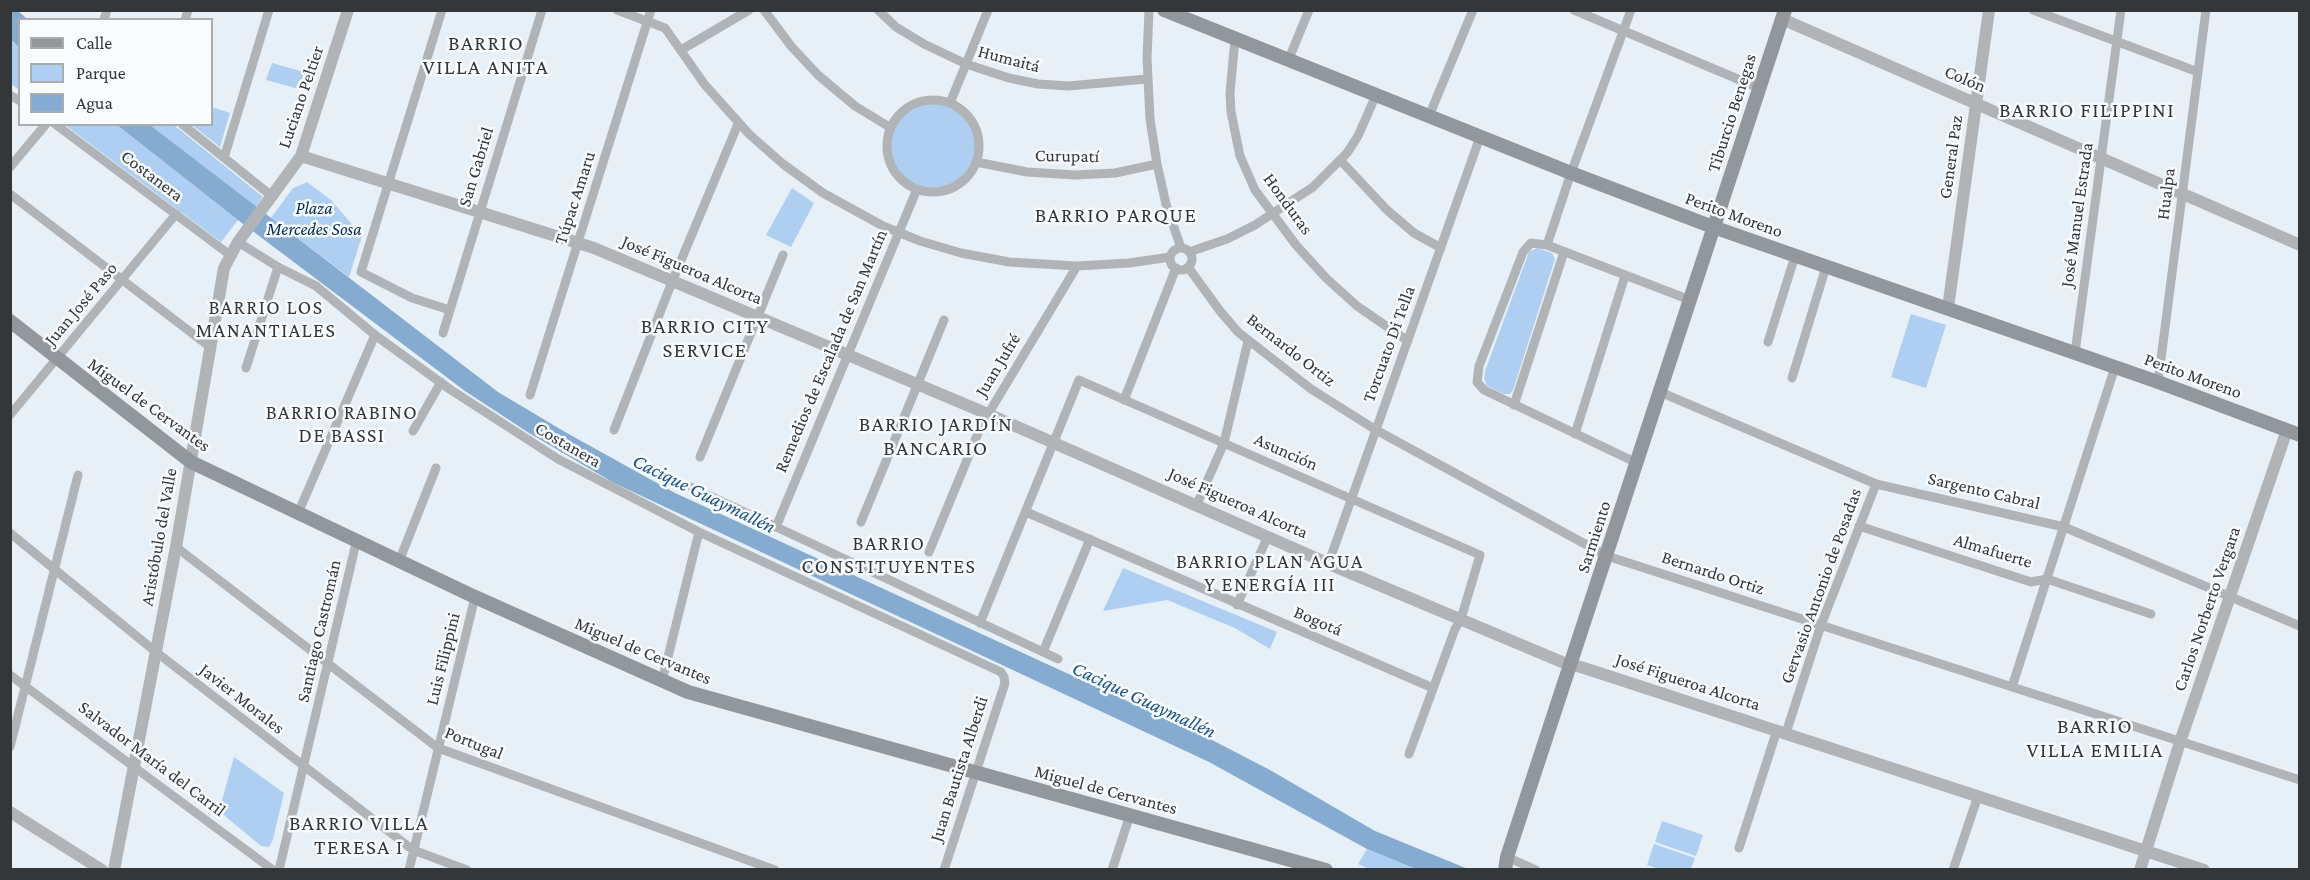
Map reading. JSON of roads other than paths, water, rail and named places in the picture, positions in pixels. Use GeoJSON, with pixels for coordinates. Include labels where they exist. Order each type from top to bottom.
{"type":"FeatureCollection","features":[{"type":"Feature","properties":{"kind":"main road","name":"Perito Moreno"},"geometry":{"type":"LineString","coordinates":[[1164,10],[1571,173],[1713,227],[2158,382],[2293,432]]}},
{"type":"Feature","properties":{"kind":"main road","name":"Tiburcio Benegas"},"geometry":{"type":"LineString","coordinates":[[1713,227],[1783,15]]}},
{"type":"Feature","properties":{"kind":"main road","name":"Sarmiento"},"geometry":{"type":"LineString","coordinates":[[1498,870],[1506,863],[1713,227]]}},
{"type":"Feature","properties":{"kind":"main road","name":"Miguel de Cervantes"},"geometry":{"type":"LineString","coordinates":[[10,321],[191,462],[400,559],[475,597],[688,693],[1326,870]]}},
{"type":"Feature","properties":{"kind":"street"},"geometry":{"type":"LineString","coordinates":[[224,158],[269,10]]}},
{"type":"Feature","properties":{"kind":"street","name":"Luciano Peltier"},"geometry":{"type":"LineString","coordinates":[[256,220],[302,156],[348,10]]}},
{"type":"Feature","properties":{"kind":"street"},"geometry":{"type":"LineString","coordinates":[[441,10],[361,272],[399,293],[450,310]]}},
{"type":"Feature","properties":{"kind":"street","name":"San Gabriel"},"geometry":{"type":"LineString","coordinates":[[443,333],[542,10]]}},
{"type":"Feature","properties":{"kind":"street"},"geometry":{"type":"LineString","coordinates":[[617,10],[650,15],[665,28],[705,85],[738,124],[783,164],[852,211],[899,232],[977,257],[1026,264],[1077,266],[1129,263],[1170,257]]}},
{"type":"Feature","properties":{"kind":"street"},"geometry":{"type":"LineString","coordinates":[[681,50],[749,10]]}},
{"type":"Feature","properties":{"kind":"street"},"geometry":{"type":"LineString","coordinates":[[764,10],[791,46],[818,75],[855,106],[891,128]]}},
{"type":"Feature","properties":{"kind":"street","name":"Humaitá"},"geometry":{"type":"LineString","coordinates":[[878,10],[909,36],[966,64],[1009,78],[1053,86],[1083,86],[1147,79]]}},
{"type":"Feature","properties":{"kind":"street"},"geometry":{"type":"LineString","coordinates":[[950,103],[988,10]]}},
{"type":"Feature","properties":{"kind":"street"},"geometry":{"type":"LineString","coordinates":[[1149,10],[1147,79],[1156,164],[1166,204],[1185,250],[1191,261],[1188,267],[1176,268],[1171,263],[1170,257],[1174,250],[1185,250],[1236,235],[1272,215],[1313,187],[1341,161],[1358,136],[1376,95]]}},
{"type":"Feature","properties":{"kind":"street"},"geometry":{"type":"LineString","coordinates":[[1288,61],[1309,10]]}},
{"type":"Feature","properties":{"kind":"street"},"geometry":{"type":"LineString","coordinates":[[1430,116],[1473,10]]}},
{"type":"Feature","properties":{"kind":"street"},"geometry":{"type":"LineString","coordinates":[[1574,10],[1759,87]]}},
{"type":"Feature","properties":{"kind":"street"},"geometry":{"type":"LineString","coordinates":[[1547,245],[1630,10]]}},
{"type":"Feature","properties":{"kind":"street","name":"General Paz"},"geometry":{"type":"LineString","coordinates":[[1948,308],[1989,10]]}},
{"type":"Feature","properties":{"kind":"street"},"geometry":{"type":"LineString","coordinates":[[2033,10],[2198,72]]}},
{"type":"Feature","properties":{"kind":"street","name":"José Manuel Estrada"},"geometry":{"type":"LineString","coordinates":[[2075,353],[2121,10]]}},
{"type":"Feature","properties":{"kind":"street","name":"Hualpa"},"geometry":{"type":"LineString","coordinates":[[2158,382],[2206,10]]}},
{"type":"Feature","properties":{"kind":"street","name":"Túpac Amaru"},"geometry":{"type":"LineString","coordinates":[[530,395],[650,15]]}},
{"type":"Feature","properties":{"kind":"street","name":"Colón"},"geometry":{"type":"LineString","coordinates":[[1783,15],[1976,103],[2300,245]]}},
{"type":"Feature","properties":{"kind":"street","name":"Honduras"},"geometry":{"type":"LineString","coordinates":[[1235,39],[1230,93],[1234,133],[1250,180],[1272,215],[1296,245],[1342,292],[1381,324],[1408,341]]}},
{"type":"Feature","properties":{"kind":"street"},"geometry":{"type":"LineString","coordinates":[[936,99],[950,103],[963,110],[972,121],[978,141],[976,162],[970,173],[952,188],[940,191],[917,189],[904,182],[895,171],[889,157],[887,142],[891,128],[904,111],[922,101],[936,99]]}},
{"type":"Feature","properties":{"kind":"street"},"geometry":{"type":"LineString","coordinates":[[614,430],[672,282],[738,124]]}},
{"type":"Feature","properties":{"kind":"street"},"geometry":{"type":"LineString","coordinates":[[10,167],[44,126]]}},
{"type":"Feature","properties":{"kind":"street","name":"Costanera"},"geometry":{"type":"LineString","coordinates":[[58,126],[230,255]]}},
{"type":"Feature","properties":{"kind":"street"},"geometry":{"type":"LineString","coordinates":[[184,126],[273,197]]}},
{"type":"Feature","properties":{"kind":"street","name":"Torcuato Di Tella"},"geometry":{"type":"LineString","coordinates":[[1329,562],[1480,137]]}},
{"type":"Feature","properties":{"kind":"street","name":"José Figueroa Alcorta"},"geometry":{"type":"LineString","coordinates":[[302,156],[578,242],[988,414],[1572,665],[1782,731],[2204,870]]}},
{"type":"Feature","properties":{"kind":"street"},"geometry":{"type":"LineString","coordinates":[[1341,161],[1387,210],[1414,232],[1441,248]]}},
{"type":"Feature","properties":{"kind":"street","name":"Curupatí"},"geometry":{"type":"LineString","coordinates":[[976,162],[1027,172],[1074,175],[1115,173],[1156,164]]}},
{"type":"Feature","properties":{"kind":"street","name":"Remedios de Escalada de San Martín"},"geometry":{"type":"LineString","coordinates":[[776,527],[917,189]]}},
{"type":"Feature","properties":{"kind":"street"},"geometry":{"type":"LineString","coordinates":[[10,194],[210,347]]}},
{"type":"Feature","properties":{"kind":"street","name":"Juan José Paso"},"geometry":{"type":"LineString","coordinates":[[10,415],[176,214]]}},
{"type":"Feature","properties":{"kind":"street","name":"Aristóbulo del Valle"},"geometry":{"type":"LineString","coordinates":[[114,870],[176,548],[223,273],[238,242],[256,220]]}},
{"type":"Feature","properties":{"kind":"street","name":"Costanera"},"geometry":{"type":"LineString","coordinates":[[238,242],[278,267],[316,286],[375,335],[501,424],[558,459],[699,532],[1001,672],[1005,678]]}},
{"type":"Feature","properties":{"kind":"street"},"geometry":{"type":"LineString","coordinates":[[1637,463],[1484,390],[1477,382],[1479,366],[1524,249],[1531,243],[1547,245],[1690,300]]}},
{"type":"Feature","properties":{"kind":"street"},"geometry":{"type":"LineString","coordinates":[[1514,405],[1563,252]]}},
{"type":"Feature","properties":{"kind":"street"},"geometry":{"type":"LineString","coordinates":[[700,457],[783,255]]}},
{"type":"Feature","properties":{"kind":"street"},"geometry":{"type":"LineString","coordinates":[[1768,342],[1795,256]]}},
{"type":"Feature","properties":{"kind":"street","name":"Juan Jufré"},"geometry":{"type":"LineString","coordinates":[[929,552],[988,414],[1077,266]]}},
{"type":"Feature","properties":{"kind":"street"},"geometry":{"type":"LineString","coordinates":[[246,368],[278,267]]}},
{"type":"Feature","properties":{"kind":"street","name":"Bernardo Ortiz"},"geometry":{"type":"LineString","coordinates":[[1188,267],[1220,311],[1248,341],[1311,389],[1376,429],[1607,556],[2300,780]]}},
{"type":"Feature","properties":{"kind":"street"},"geometry":{"type":"LineString","coordinates":[[1792,378],[1826,267]]}},
{"type":"Feature","properties":{"kind":"street"},"geometry":{"type":"LineString","coordinates":[[1124,400],[1176,268]]}},
{"type":"Feature","properties":{"kind":"street"},"geometry":{"type":"LineString","coordinates":[[1575,434],[1625,276]]}},
{"type":"Feature","properties":{"kind":"street"},"geometry":{"type":"LineString","coordinates":[[861,522],[944,320]]}},
{"type":"Feature","properties":{"kind":"street"},"geometry":{"type":"LineString","coordinates":[[299,512],[375,335]]}},
{"type":"Feature","properties":{"kind":"street"},"geometry":{"type":"LineString","coordinates":[[1197,504],[1224,443],[1248,341]]}},
{"type":"Feature","properties":{"kind":"street"},"geometry":{"type":"LineString","coordinates":[[2012,687],[2115,367]]}},
{"type":"Feature","properties":{"kind":"street","name":"Asunción"},"geometry":{"type":"LineString","coordinates":[[1053,443],[1079,380],[1480,555],[1461,619]]}},
{"type":"Feature","properties":{"kind":"street"},"geometry":{"type":"LineString","coordinates":[[412,431],[441,382]]}},
{"type":"Feature","properties":{"kind":"street","name":"Sargento Cabral"},"geometry":{"type":"LineString","coordinates":[[1660,392],[1876,484],[2064,527],[2300,626]]}},
{"type":"Feature","properties":{"kind":"street","name":"Carlos Norberto Vergara"},"geometry":{"type":"LineString","coordinates":[[2140,870],[2180,742],[2231,596],[2293,432]]}},
{"type":"Feature","properties":{"kind":"street"},"geometry":{"type":"LineString","coordinates":[[980,623],[1053,443]]}},
{"type":"Feature","properties":{"kind":"street"},"geometry":{"type":"LineString","coordinates":[[400,559],[436,468]]}},
{"type":"Feature","properties":{"kind":"street"},"geometry":{"type":"LineString","coordinates":[[10,747],[78,475]]}},
{"type":"Feature","properties":{"kind":"street","name":"Gervasio Antonio de Posadas"},"geometry":{"type":"LineString","coordinates":[[1739,848],[1821,625],[1876,484]]}},
{"type":"Feature","properties":{"kind":"street"},"geometry":{"type":"LineString","coordinates":[[692,487],[1058,659]]}},
{"type":"Feature","properties":{"kind":"street","name":"Bogotá"},"geometry":{"type":"LineString","coordinates":[[1026,512],[1433,688]]}},
{"type":"Feature","properties":{"kind":"street","name":"Almafuerte"},"geometry":{"type":"LineString","coordinates":[[1859,526],[2031,582],[2047,579],[2151,614]]}},
{"type":"Feature","properties":{"kind":"street"},"geometry":{"type":"LineString","coordinates":[[662,681],[699,532]]}},
{"type":"Feature","properties":{"kind":"street","name":"Javier Morales"},"geometry":{"type":"LineString","coordinates":[[10,533],[156,652],[413,850],[467,870]]}},
{"type":"Feature","properties":{"kind":"street"},"geometry":{"type":"LineString","coordinates":[[1237,605],[1268,536]]}},
{"type":"Feature","properties":{"kind":"street","name":"Santiago Castromán"},"geometry":{"type":"LineString","coordinates":[[279,870],[357,539]]}},
{"type":"Feature","properties":{"kind":"street"},"geometry":{"type":"LineString","coordinates":[[1043,652],[1090,539]]}},
{"type":"Feature","properties":{"kind":"street","name":"Portugal"},"geometry":{"type":"LineString","coordinates":[[176,548],[438,748],[775,870]]}},
{"type":"Feature","properties":{"kind":"street","name":"Luis Filippini"},"geometry":{"type":"LineString","coordinates":[[409,870],[475,597]]}},
{"type":"Feature","properties":{"kind":"street"},"geometry":{"type":"LineString","coordinates":[[1409,753],[1455,629],[1461,619]]}},
{"type":"Feature","properties":{"kind":"street","name":"Salvador María del Carril"},"geometry":{"type":"LineString","coordinates":[[10,675],[273,870]]}},
{"type":"Feature","properties":{"kind":"street","name":"Juan Bautista Alberdi"},"geometry":{"type":"LineString","coordinates":[[944,870],[1005,678]]}},
{"type":"Feature","properties":{"kind":"street"},"geometry":{"type":"LineString","coordinates":[[1953,870],[1978,796]]}},
{"type":"Feature","properties":{"kind":"street"},"geometry":{"type":"LineString","coordinates":[[10,812],[102,870]]}},
{"type":"Feature","properties":{"kind":"street"},"geometry":{"type":"LineString","coordinates":[[1112,870],[1130,815]]}},
{"type":"Feature","properties":{"kind":"street"},"geometry":{"type":"LineString","coordinates":[[1506,863],[1536,870]]}},
{"type":"Feature","properties":{"kind":"water"},"geometry":{"type":"Polygon","coordinates":[[[10,11],[18,11],[26,18],[18,18],[18,46],[11,40],[10,11]]]}},
{"type":"Feature","properties":{"kind":"water"},"geometry":{"type":"Polygon","coordinates":[[[118,126],[151,126],[498,392],[675,493],[1212,740],[1270,770],[1375,831],[1468,869],[1416,869],[1367,849],[1209,762],[614,483],[529,433],[465,391],[238,220],[118,126]]]}},
{"type":"Feature","properties":{"kind":"district","name":"BARRIO VILLA ANITA"},"geometry":{"type":"Point","coordinates":[486,56]}},
{"type":"Feature","properties":{"kind":"district","name":"BARRIO FILIPPINI"},"geometry":{"type":"Point","coordinates":[2087,111]}},
{"type":"Feature","properties":{"kind":"district","name":"BARRIO PARQUE"},"geometry":{"type":"Point","coordinates":[1116,216]}},
{"type":"Feature","properties":{"kind":"district","name":"BARRIO LOS MANANTIALES"},"geometry":{"type":"Point","coordinates":[266,320]}},
{"type":"Feature","properties":{"kind":"district","name":"BARRIO CITY SERVICE"},"geometry":{"type":"Point","coordinates":[705,339]}},
{"type":"Feature","properties":{"kind":"district","name":"BARRIO RABINO DE BASSI"},"geometry":{"type":"Point","coordinates":[342,424]}},
{"type":"Feature","properties":{"kind":"district","name":"BARRIO JARDÍN BANCARIO"},"geometry":{"type":"Point","coordinates":[936,437]}},
{"type":"Feature","properties":{"kind":"district","name":"BARRIO CONSTITUYENTES"},"geometry":{"type":"Point","coordinates":[889,556]}},
{"type":"Feature","properties":{"kind":"district","name":"BARRIO PLAN AGUA Y ENERGÍA III"},"geometry":{"type":"Point","coordinates":[1270,574]}},
{"type":"Feature","properties":{"kind":"district","name":"BARRIO VILLA EMILIA"},"geometry":{"type":"Point","coordinates":[2095,739]}},
{"type":"Feature","properties":{"kind":"district","name":"BARRIO VILLA TERESA I"},"geometry":{"type":"Point","coordinates":[359,836]}},
{"type":"Feature","properties":{"kind":"park label","name":"Plaza Mercedes Sosa"},"geometry":{"type":"Point","coordinates":[314,218]}},
{"type":"Feature","properties":{"kind":"water label","name":"Cacique Guaymallén"},"geometry":{"type":"Point","coordinates":[704,494]}},
{"type":"Feature","properties":{"kind":"water label","name":"Cacique Guaymallén"},"geometry":{"type":"Point","coordinates":[1144,700]}}]}
